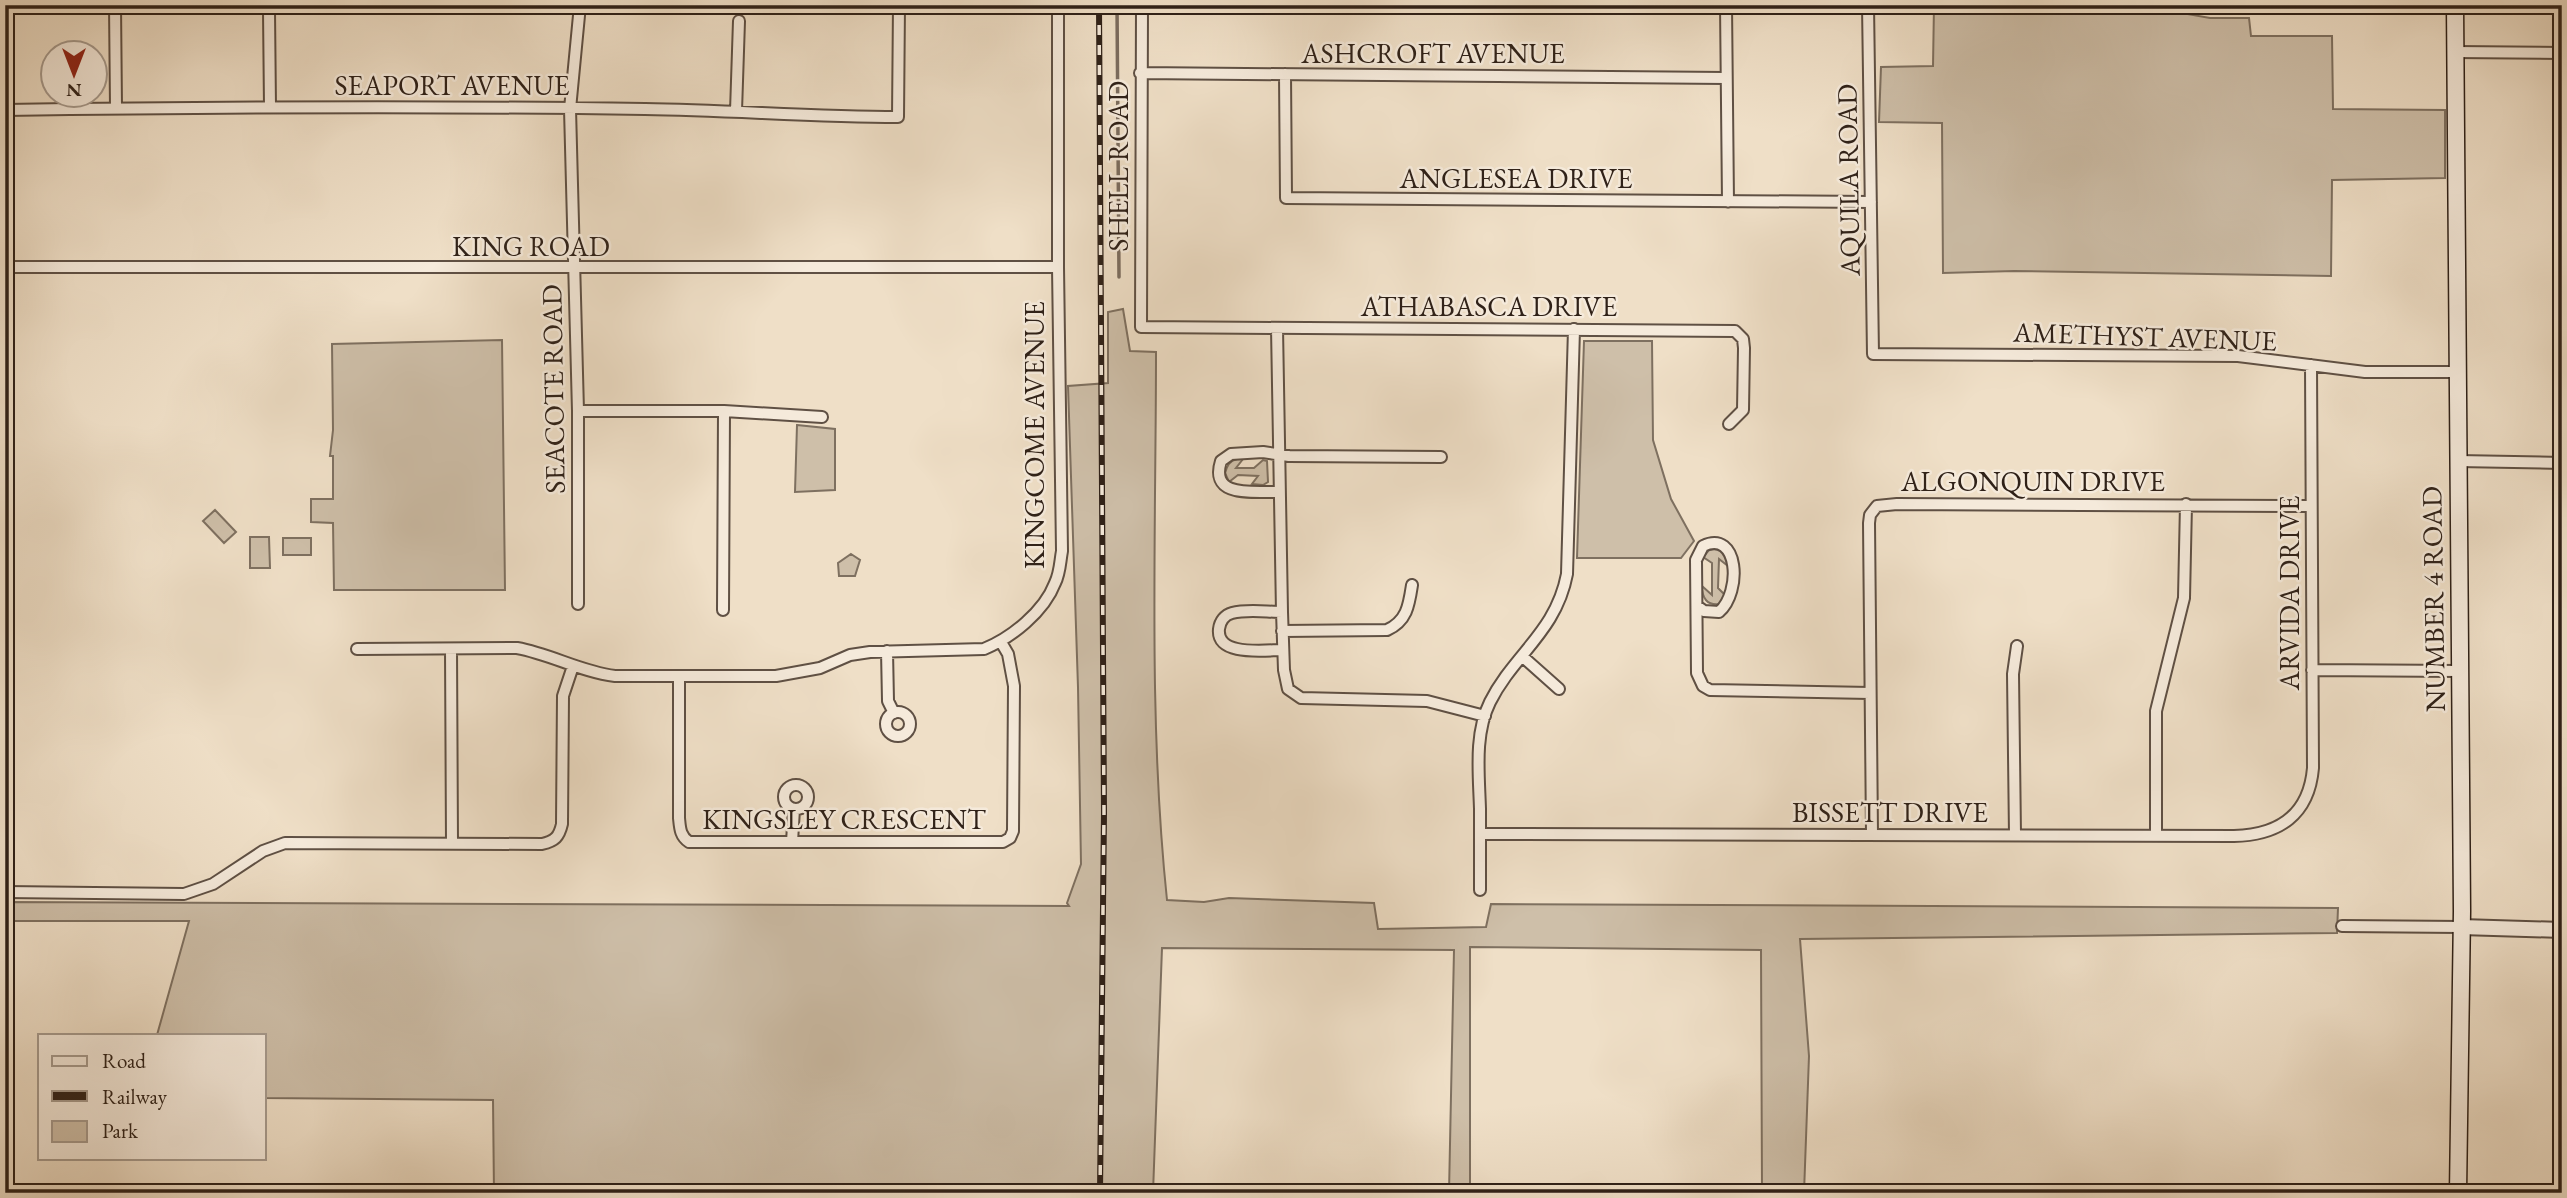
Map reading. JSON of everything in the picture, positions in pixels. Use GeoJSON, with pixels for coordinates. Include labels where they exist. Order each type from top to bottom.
{"type":"FeatureCollection","features":[{"type":"Feature","properties":{"kind":"main road","name":"NUMBER 4 ROAD"},"geometry":{"type":"LineString","coordinates":[[2455,5],[2461,927],[2458,1193]]}},
{"type":"Feature","properties":{"kind":"street"},"geometry":{"type":"LineString","coordinates":[[115,5],[116,108]]}},
{"type":"Feature","properties":{"kind":"street","name":"SEACOTE ROAD"},"geometry":{"type":"LineString","coordinates":[[579,604],[578,411],[570,85],[580,5]]}},
{"type":"Feature","properties":{"kind":"street","name":"SEAPORT AVENUE"},"geometry":{"type":"LineString","coordinates":[[5,110],[270,107],[570,109],[898,117],[899,5]]}},
{"type":"Feature","properties":{"kind":"street"},"geometry":{"type":"LineString","coordinates":[[1058,5],[1058,267]]}},
{"type":"Feature","properties":{"kind":"street","name":"SHELL ROAD"},"geometry":{"type":"LineString","coordinates":[[1141,327],[1142,5]]}},
{"type":"Feature","properties":{"kind":"street"},"geometry":{"type":"LineString","coordinates":[[1726,5],[1728,202]]}},
{"type":"Feature","properties":{"kind":"street","name":"AQUILA ROAD"},"geometry":{"type":"LineString","coordinates":[[1868,5],[1873,354]]}},
{"type":"Feature","properties":{"kind":"street"},"geometry":{"type":"LineString","coordinates":[[269,11],[270,107]]}},
{"type":"Feature","properties":{"kind":"street"},"geometry":{"type":"LineString","coordinates":[[736,111],[739,21]]}},
{"type":"Feature","properties":{"kind":"street"},"geometry":{"type":"LineString","coordinates":[[2455,52],[2562,53]]}},
{"type":"Feature","properties":{"kind":"street","name":"ASHCROFT AVENUE"},"geometry":{"type":"LineString","coordinates":[[1140,73],[1726,78]]}},
{"type":"Feature","properties":{"kind":"street","name":"ANGLESEA DRIVE"},"geometry":{"type":"LineString","coordinates":[[1284,74],[1286,198],[1871,202]]}},
{"type":"Feature","properties":{"kind":"street","name":"KING ROAD"},"geometry":{"type":"LineString","coordinates":[[5,267],[1058,267]]}},
{"type":"Feature","properties":{"kind":"street","name":"KINGCOME AVENUE"},"geometry":{"type":"LineString","coordinates":[[356,649],[517,648],[541,653],[596,674],[776,676],[820,668],[850,655],[887,651],[962,651],[984,649],[1001,642],[1042,604],[1055,586],[1060,570],[1062,551],[1058,267]]}},
{"type":"Feature","properties":{"kind":"street","name":"ATHABASCA DRIVE"},"geometry":{"type":"LineString","coordinates":[[1141,327],[1735,331],[1743,339],[1744,348],[1743,410],[1729,424]]}},
{"type":"Feature","properties":{"kind":"street"},"geometry":{"type":"LineString","coordinates":[[1277,328],[1278,492],[1285,682],[1291,692],[1301,698],[1427,701],[1485,716]]}},
{"type":"Feature","properties":{"kind":"street"},"geometry":{"type":"LineString","coordinates":[[1480,890],[1480,741],[1485,716],[1502,684],[1552,618],[1564,590],[1567,574],[1574,329]]}},
{"type":"Feature","properties":{"kind":"street","name":"AMETHYST AVENUE"},"geometry":{"type":"LineString","coordinates":[[1873,354],[2225,355],[2365,372],[2457,372]]}},
{"type":"Feature","properties":{"kind":"street","name":"ARVIDA DRIVE"},"geometry":{"type":"LineString","coordinates":[[2294,816],[2305,801],[2312,782],[2311,365]]}},
{"type":"Feature","properties":{"kind":"street"},"geometry":{"type":"LineString","coordinates":[[578,411],[724,411],[822,417]]}},
{"type":"Feature","properties":{"kind":"street"},"geometry":{"type":"LineString","coordinates":[[723,610],[724,411]]}},
{"type":"Feature","properties":{"kind":"street"},"geometry":{"type":"LineString","coordinates":[[1278,492],[1234,491],[1223,485],[1219,471],[1221,461],[1231,454],[1263,452],[1441,457]]}},
{"type":"Feature","properties":{"kind":"street"},"geometry":{"type":"LineString","coordinates":[[2458,461],[2562,463]]}},
{"type":"Feature","properties":{"kind":"street","name":"ALGONQUIN DRIVE"},"geometry":{"type":"LineString","coordinates":[[1872,834],[1869,523],[1870,515],[1877,506],[1897,503],[2310,506]]}},
{"type":"Feature","properties":{"kind":"street"},"geometry":{"type":"LineString","coordinates":[[2156,835],[2156,711],[2184,598],[2186,504]]}},
{"type":"Feature","properties":{"kind":"street"},"geometry":{"type":"LineString","coordinates":[[1697,606],[1704,611],[1719,612],[1732,595],[1733,563],[1728,550],[1721,545],[1708,544],[1697,556],[1697,606],[1697,673],[1703,686],[1710,690],[1870,693]]}},
{"type":"Feature","properties":{"kind":"street"},"geometry":{"type":"LineString","coordinates":[[1282,631],[1387,630],[1400,621],[1408,610],[1412,585]]}},
{"type":"Feature","properties":{"kind":"street"},"geometry":{"type":"LineString","coordinates":[[1282,612],[1230,614],[1221,621],[1219,633],[1224,643],[1233,649],[1283,650]]}},
{"type":"Feature","properties":{"kind":"street","name":"KINGSLEY CRESCENT"},"geometry":{"type":"LineString","coordinates":[[679,676],[679,818],[683,838],[689,842],[995,843],[1010,838],[1014,817],[1014,686],[1010,662],[1001,642]]}},
{"type":"Feature","properties":{"kind":"street"},"geometry":{"type":"LineString","coordinates":[[2015,835],[2014,674],[2017,646]]}},
{"type":"Feature","properties":{"kind":"street"},"geometry":{"type":"LineString","coordinates":[[451,649],[452,842]]}},
{"type":"Feature","properties":{"kind":"street"},"geometry":{"type":"LineString","coordinates":[[887,651],[888,701],[894,713]]}},
{"type":"Feature","properties":{"kind":"street"},"geometry":{"type":"LineString","coordinates":[[1523,657],[1559,689]]}},
{"type":"Feature","properties":{"kind":"street"},"geometry":{"type":"LineString","coordinates":[[5,892],[184,894],[213,884],[274,845],[553,842],[560,834],[562,824],[563,696],[573,666]]}},
{"type":"Feature","properties":{"kind":"street"},"geometry":{"type":"LineString","coordinates":[[2312,670],[2460,671]]}},
{"type":"Feature","properties":{"kind":"street"},"geometry":{"type":"LineString","coordinates":[[792,842],[794,809]]}},
{"type":"Feature","properties":{"kind":"street","name":"BISSETT DRIVE"},"geometry":{"type":"LineString","coordinates":[[1480,834],[2252,835],[2275,828],[2294,816]]}},
{"type":"Feature","properties":{"kind":"street"},"geometry":{"type":"LineString","coordinates":[[2342,926],[2562,930]]}},
{"type":"Feature","properties":{"kind":"green space"},"geometry":{"type":"Polygon","coordinates":[[[1934,5],[2186,5],[2187,14],[2210,18],[2249,18],[2251,36],[2332,36],[2333,109],[2445,110],[2445,178],[2332,180],[2331,276],[2014,271],[1943,273],[1942,123],[1879,122],[1881,67],[1933,66],[1934,5]]]}},
{"type":"Feature","properties":{"kind":"green space"},"geometry":{"type":"Polygon","coordinates":[[[1123,309],[1130,351],[1156,352],[1155,695],[1167,900],[1204,902],[1229,898],[1374,903],[1378,929],[1486,927],[1491,904],[2338,908],[2337,933],[1800,939],[1809,1056],[1804,1193],[1762,1193],[1761,950],[1470,947],[1470,1193],[1449,1193],[1454,950],[1162,948],[1153,1193],[494,1193],[493,1100],[266,1098],[266,1034],[157,1034],[189,921],[5,921],[5,902],[1069,906],[1067,903],[1081,864],[1068,386],[1108,383],[1108,312],[1123,309]]]}},
{"type":"Feature","properties":{"kind":"green space"},"geometry":{"type":"Polygon","coordinates":[[[502,340],[505,590],[334,590],[333,523],[311,522],[311,499],[333,499],[333,456],[330,456],[333,430],[332,344],[502,340]]]}},
{"type":"Feature","properties":{"kind":"green space"},"geometry":{"type":"Polygon","coordinates":[[[1584,341],[1652,341],[1653,440],[1671,499],[1694,541],[1681,558],[1577,558],[1584,341]]]}},
{"type":"Feature","properties":{"kind":"green space"},"geometry":{"type":"Polygon","coordinates":[[[797,425],[835,429],[835,490],[795,492],[797,425]]]}},
{"type":"Feature","properties":{"kind":"green space"},"geometry":{"type":"Polygon","coordinates":[[[1243,459],[1236,468],[1254,468],[1263,460],[1267,461],[1268,482],[1263,485],[1252,484],[1258,476],[1238,475],[1229,482],[1226,470],[1230,462],[1243,459]]]}},
{"type":"Feature","properties":{"kind":"green space"},"geometry":{"type":"Polygon","coordinates":[[[215,510],[236,532],[224,543],[203,521],[215,510]]]}},
{"type":"Feature","properties":{"kind":"green space"},"geometry":{"type":"Polygon","coordinates":[[[250,537],[269,537],[270,568],[250,568],[250,537]]]}},
{"type":"Feature","properties":{"kind":"green space"},"geometry":{"type":"Polygon","coordinates":[[[283,538],[311,538],[311,555],[283,555],[283,538]]]}},
{"type":"Feature","properties":{"kind":"green space"},"geometry":{"type":"Polygon","coordinates":[[[1716,548],[1725,552],[1728,566],[1719,559],[1718,588],[1727,597],[1720,604],[1712,604],[1706,600],[1702,586],[1712,595],[1712,563],[1703,557],[1709,550],[1716,548]]]}},
{"type":"Feature","properties":{"kind":"green space"},"geometry":{"type":"Polygon","coordinates":[[[851,554],[860,560],[855,576],[839,576],[838,563],[851,554]]]}},
{"type":"Feature","properties":{"kind":"waterway"},"geometry":{"type":"LineString","coordinates":[[1117,5],[1119,277]]}},
{"type":"Feature","properties":{"kind":"railway"},"geometry":{"type":"LineString","coordinates":[[1099,5],[1104,813],[1100,1193]]}}]}
